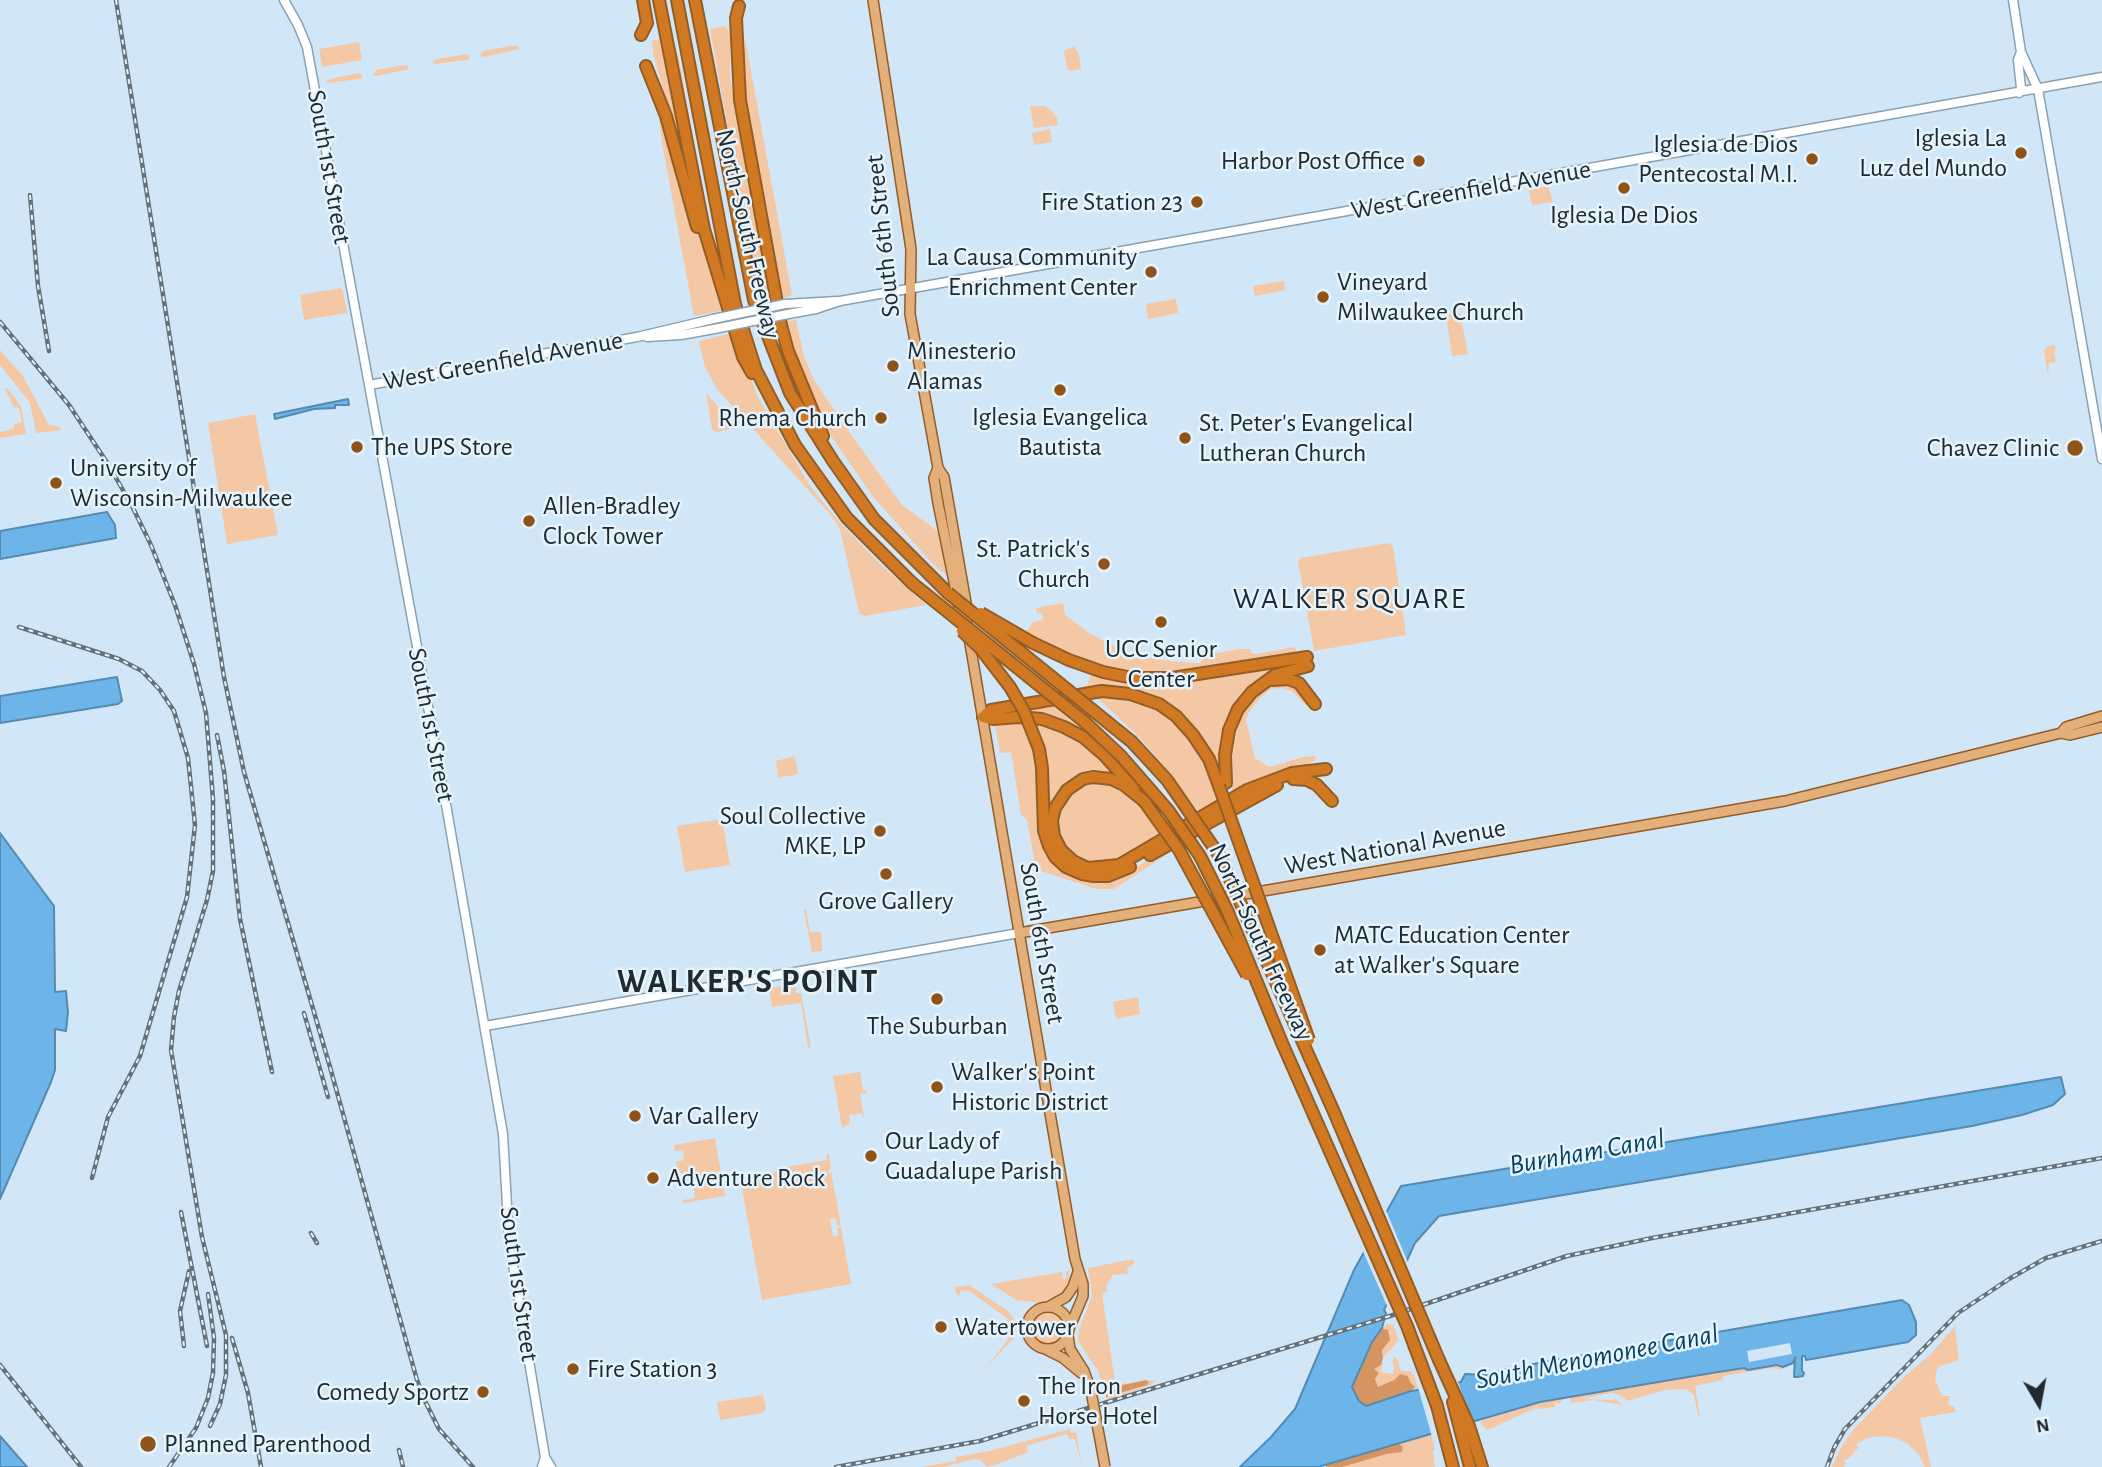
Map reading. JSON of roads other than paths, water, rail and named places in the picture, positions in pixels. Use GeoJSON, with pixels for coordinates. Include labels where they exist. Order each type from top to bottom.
{"type":"FeatureCollection","features":[{"type":"Feature","properties":{"kind":"highway"},"geometry":{"type":"LineString","coordinates":[[641,35],[647,23],[643,0]]}},
{"type":"Feature","properties":{"kind":"highway"},"geometry":{"type":"LineString","coordinates":[[659,0],[696,195],[723,294],[743,357],[795,445]]}},
{"type":"Feature","properties":{"kind":"highway","name":"North-South Freeway"},"geometry":{"type":"LineString","coordinates":[[677,0],[735,304],[756,370],[795,445],[847,518],[912,583],[1086,723],[1121,756],[1168,810],[1200,856],[1227,910],[1282,1043],[1407,1326],[1437,1406],[1453,1467]]}},
{"type":"Feature","properties":{"kind":"highway","name":"North-South Freeway"},"geometry":{"type":"LineString","coordinates":[[695,0],[754,300],[790,393],[874,519],[948,593],[1132,742],[1167,780],[1219,855],[1334,1112],[1439,1360],[1470,1467]]}},
{"type":"Feature","properties":{"kind":"highway"},"geometry":{"type":"LineString","coordinates":[[701,0],[706,52]]}},
{"type":"Feature","properties":{"kind":"highway"},"geometry":{"type":"LineString","coordinates":[[739,6],[736,18],[740,100],[781,324],[788,351],[833,461]]}},
{"type":"Feature","properties":{"kind":"highway"},"geometry":{"type":"LineString","coordinates":[[646,66],[666,116],[696,226],[723,294]]}},
{"type":"Feature","properties":{"kind":"highway"},"geometry":{"type":"LineString","coordinates":[[912,583],[979,648],[1024,711],[1039,749],[1044,831],[1055,858],[1066,867],[1094,876],[1108,876],[1123,871],[1255,795],[1326,769],[1292,773],[1247,790],[1119,865],[1088,868],[1073,861],[1061,850],[1054,836],[1052,821],[1055,808],[1061,797],[1074,784],[1093,777],[1111,779],[1124,785],[1144,801]]}},
{"type":"Feature","properties":{"kind":"highway"},"geometry":{"type":"LineString","coordinates":[[948,593],[1033,643],[1069,660],[1103,672],[1133,678],[1172,678],[1308,662],[1266,681],[1252,692],[1238,709],[1229,730],[1222,784]]}},
{"type":"Feature","properties":{"kind":"highway"},"geometry":{"type":"LineString","coordinates":[[1266,681],[1282,678],[1299,683],[1315,704]]}},
{"type":"Feature","properties":{"kind":"highway"},"geometry":{"type":"LineString","coordinates":[[983,717],[991,710],[1101,691],[1130,694],[1159,704],[1176,716],[1194,735],[1222,784],[1236,834],[1334,1112]]}},
{"type":"Feature","properties":{"kind":"highway"},"geometry":{"type":"LineString","coordinates":[[983,717],[1042,719],[1067,728],[1083,737],[1130,781],[1180,850],[1282,1043]]}},
{"type":"Feature","properties":{"kind":"highway"},"geometry":{"type":"LineString","coordinates":[[1293,779],[1307,780],[1317,785],[1332,801]]}},
{"type":"Feature","properties":{"kind":"highway"},"geometry":{"type":"LineString","coordinates":[[1439,1360],[1469,1426],[1482,1467]]}},
{"type":"Feature","properties":{"kind":"highway"},"geometry":{"type":"LineString","coordinates":[[1437,1406],[1445,1467]]}},
{"type":"Feature","properties":{"kind":"main road","name":"South 1st Street"},"geometry":{"type":"LineString","coordinates":[[284,0],[307,47],[447,810],[503,1134],[510,1248],[545,1457],[551,1467]]}},
{"type":"Feature","properties":{"kind":"main road","name":"South 6th Street"},"geometry":{"type":"LineString","coordinates":[[873,0],[911,249],[910,314],[938,468],[934,478],[938,503],[957,601],[961,616],[966,620],[1078,1272],[1083,1284],[1083,1296],[1069,1332]]}},
{"type":"Feature","properties":{"kind":"main road"},"geometry":{"type":"LineString","coordinates":[[2013,0],[2021,52],[2038,89],[2102,459]]}},
{"type":"Feature","properties":{"kind":"main road"},"geometry":{"type":"LineString","coordinates":[[2019,93],[2021,88],[2018,68],[2021,52]]}},
{"type":"Feature","properties":{"kind":"main road","name":"West Greenfield Avenue"},"geometry":{"type":"LineString","coordinates":[[638,337],[681,335],[816,309],[840,301],[2102,77]]}},
{"type":"Feature","properties":{"kind":"main road","name":"West Greenfield Avenue"},"geometry":{"type":"LineString","coordinates":[[369,385],[638,337],[785,304],[840,301]]}},
{"type":"Feature","properties":{"kind":"main road"},"geometry":{"type":"LineString","coordinates":[[2100,716],[2101,728]]}},
{"type":"Feature","properties":{"kind":"main road","name":"West National Avenue"},"geometry":{"type":"LineString","coordinates":[[2061,733],[2066,727],[2100,716]]}},
{"type":"Feature","properties":{"kind":"main road","name":"West National Avenue"},"geometry":{"type":"LineString","coordinates":[[485,1027],[1804,797],[2061,733],[2070,735],[2101,728]]}},
{"type":"Feature","properties":{"kind":"main road"},"geometry":{"type":"LineString","coordinates":[[1078,1272],[1066,1297],[1032,1313],[1027,1324],[1031,1341],[1063,1358],[1085,1375]]}},
{"type":"Feature","properties":{"kind":"main road"},"geometry":{"type":"LineString","coordinates":[[1049,1307],[1061,1311],[1069,1322],[1070,1349],[1091,1391],[1105,1467]]}},
{"type":"Feature","properties":{"kind":"main road"},"geometry":{"type":"LineString","coordinates":[[1045,1349],[1062,1344],[1069,1332]]}},
{"type":"Feature","properties":{"kind":"main road","name":"South 1st Street"},"geometry":{"type":"LineString","coordinates":[[542,1467],[545,1457]]}},
{"type":"Feature","properties":{"kind":"water"},"geometry":{"type":"Polygon","coordinates":[[[348,399],[349,405],[335,405],[335,408],[314,409],[275,419],[274,414],[348,399]]]}},
{"type":"Feature","properties":{"kind":"water"},"geometry":{"type":"Polygon","coordinates":[[[107,512],[115,525],[116,538],[0,559],[0,531],[107,512]]]}},
{"type":"Feature","properties":{"kind":"water"},"geometry":{"type":"Polygon","coordinates":[[[117,677],[122,701],[118,704],[0,723],[0,696],[117,677]]]}},
{"type":"Feature","properties":{"kind":"water"},"geometry":{"type":"Polygon","coordinates":[[[0,833],[54,906],[55,992],[66,991],[68,1012],[66,1031],[55,1029],[55,1070],[51,1082],[0,1199],[0,833]]]}},
{"type":"Feature","properties":{"kind":"water","name":"South Menomonee Canal"},"geometry":{"type":"Polygon","coordinates":[[[2061,1077],[2065,1094],[2053,1105],[2022,1115],[1972,1126],[1439,1216],[1415,1243],[1384,1310],[1386,1313],[1382,1328],[1372,1342],[1352,1387],[1359,1401],[1366,1406],[1411,1391],[1461,1382],[1465,1374],[1487,1375],[1510,1368],[1902,1300],[1909,1305],[1916,1322],[1916,1335],[1908,1342],[1806,1360],[1805,1356],[1802,1356],[1804,1373],[1803,1376],[1797,1377],[1794,1377],[1795,1357],[1793,1363],[1783,1367],[1777,1365],[1748,1370],[1744,1368],[1540,1402],[1318,1467],[1240,1467],[1295,1409],[1354,1270],[1401,1186],[2061,1077]]]}},
{"type":"Feature","properties":{"kind":"water"},"geometry":{"type":"Polygon","coordinates":[[[0,1436],[14,1452],[27,1467],[0,1467],[0,1436]]]}},
{"type":"Feature","properties":{"kind":"railway"},"geometry":{"type":"LineString","coordinates":[[116,0],[224,677],[244,772],[417,1380],[439,1429],[473,1467]]}},
{"type":"Feature","properties":{"kind":"railway"},"geometry":{"type":"LineString","coordinates":[[30,195],[38,286],[49,351]]}},
{"type":"Feature","properties":{"kind":"railway"},"geometry":{"type":"LineString","coordinates":[[0,322],[69,405],[132,506],[175,605],[206,713],[213,799],[213,871],[207,900],[179,991],[171,1050],[202,1237],[226,1335],[226,1375],[220,1404],[210,1426]]}},
{"type":"Feature","properties":{"kind":"railway"},"geometry":{"type":"LineString","coordinates":[[19,627],[119,659],[142,671],[160,690],[174,711],[188,758],[195,825],[187,897],[140,1056],[108,1117],[92,1178]]}},
{"type":"Feature","properties":{"kind":"railway"},"geometry":{"type":"LineString","coordinates":[[217,735],[224,771],[240,919],[272,1072]]}},
{"type":"Feature","properties":{"kind":"railway"},"geometry":{"type":"LineString","coordinates":[[304,1013],[328,1097]]}},
{"type":"Feature","properties":{"kind":"railway"},"geometry":{"type":"LineString","coordinates":[[836,1467],[980,1441],[1390,1316],[1567,1256],[1652,1238],[2102,1158]]}},
{"type":"Feature","properties":{"kind":"railway"},"geometry":{"type":"LineString","coordinates":[[181,1212],[207,1346]]}},
{"type":"Feature","properties":{"kind":"railway"},"geometry":{"type":"LineString","coordinates":[[311,1233],[317,1243]]}},
{"type":"Feature","properties":{"kind":"railway"},"geometry":{"type":"LineString","coordinates":[[1827,1467],[1845,1429],[1958,1313],[2046,1258],[2102,1241]]}},
{"type":"Feature","properties":{"kind":"railway"},"geometry":{"type":"LineString","coordinates":[[184,1346],[180,1311],[189,1271]]}},
{"type":"Feature","properties":{"kind":"railway"},"geometry":{"type":"LineString","coordinates":[[169,1467],[196,1428],[208,1398],[213,1373],[214,1338],[208,1294]]}},
{"type":"Feature","properties":{"kind":"railway"},"geometry":{"type":"LineString","coordinates":[[232,1338],[248,1393],[261,1467]]}},
{"type":"Feature","properties":{"kind":"railway"},"geometry":{"type":"LineString","coordinates":[[0,1365],[81,1467]]}},
{"type":"Feature","properties":{"kind":"railway"},"geometry":{"type":"LineString","coordinates":[[399,1450],[403,1467]]}},
{"type":"Feature","properties":{"kind":"place","name":"Iglesia La Luz del Mundo"},"geometry":{"type":"Point","coordinates":[2021,153]}},
{"type":"Feature","properties":{"kind":"place","name":"Iglesia de Dios Pentecostal M.I."},"geometry":{"type":"Point","coordinates":[1812,159]}},
{"type":"Feature","properties":{"kind":"place","name":"Harbor Post Office"},"geometry":{"type":"Point","coordinates":[1419,161]}},
{"type":"Feature","properties":{"kind":"place","name":"Iglesia De Dios"},"geometry":{"type":"Point","coordinates":[1624,188]}},
{"type":"Feature","properties":{"kind":"place","name":"Fire Station 23"},"geometry":{"type":"Point","coordinates":[1197,202]}},
{"type":"Feature","properties":{"kind":"place","name":"La Causa Community Enrichment Center"},"geometry":{"type":"Point","coordinates":[1151,272]}},
{"type":"Feature","properties":{"kind":"place","name":"Vineyard Milwaukee Church"},"geometry":{"type":"Point","coordinates":[1323,297]}},
{"type":"Feature","properties":{"kind":"place","name":"Minesterio Alamas"},"geometry":{"type":"Point","coordinates":[893,366]}},
{"type":"Feature","properties":{"kind":"place","name":"Iglesia Evangelica Bautista"},"geometry":{"type":"Point","coordinates":[1060,390]}},
{"type":"Feature","properties":{"kind":"place","name":"Rhema Church"},"geometry":{"type":"Point","coordinates":[881,418]}},
{"type":"Feature","properties":{"kind":"place","name":"St. Peter's Evangelical Lutheran Church"},"geometry":{"type":"Point","coordinates":[1185,438]}},
{"type":"Feature","properties":{"kind":"place","name":"The UPS Store"},"geometry":{"type":"Point","coordinates":[357,447]}},
{"type":"Feature","properties":{"kind":"place","name":"Chavez Clinic"},"geometry":{"type":"Point","coordinates":[2075,448]}},
{"type":"Feature","properties":{"kind":"place","name":"University of Wisconsin-Milwaukee"},"geometry":{"type":"Point","coordinates":[56,483]}},
{"type":"Feature","properties":{"kind":"place","name":"Allen-Bradley Clock Tower"},"geometry":{"type":"Point","coordinates":[529,521]}},
{"type":"Feature","properties":{"kind":"place","name":"St. Patrick's Church"},"geometry":{"type":"Point","coordinates":[1104,564]}},
{"type":"Feature","properties":{"kind":"place","name":"UCC Senior Center"},"geometry":{"type":"Point","coordinates":[1161,622]}},
{"type":"Feature","properties":{"kind":"place","name":"Soul Collective MKE, LP"},"geometry":{"type":"Point","coordinates":[880,831]}},
{"type":"Feature","properties":{"kind":"place","name":"Grove Gallery"},"geometry":{"type":"Point","coordinates":[886,874]}},
{"type":"Feature","properties":{"kind":"place","name":"MATC Education Center at Walker's Square"},"geometry":{"type":"Point","coordinates":[1320,950]}},
{"type":"Feature","properties":{"kind":"place","name":"The Suburban"},"geometry":{"type":"Point","coordinates":[937,999]}},
{"type":"Feature","properties":{"kind":"place","name":"Walker's Point Historic District"},"geometry":{"type":"Point","coordinates":[937,1087]}},
{"type":"Feature","properties":{"kind":"place","name":"Var Gallery"},"geometry":{"type":"Point","coordinates":[635,1116]}},
{"type":"Feature","properties":{"kind":"place","name":"Our Lady of Guadalupe Parish"},"geometry":{"type":"Point","coordinates":[871,1156]}},
{"type":"Feature","properties":{"kind":"place","name":"Adventure Rock"},"geometry":{"type":"Point","coordinates":[653,1178]}},
{"type":"Feature","properties":{"kind":"place","name":"Watertower"},"geometry":{"type":"Point","coordinates":[941,1327]}},
{"type":"Feature","properties":{"kind":"place","name":"Fire Station 3"},"geometry":{"type":"Point","coordinates":[573,1369]}},
{"type":"Feature","properties":{"kind":"place","name":"Comedy Sportz"},"geometry":{"type":"Point","coordinates":[483,1392]}},
{"type":"Feature","properties":{"kind":"place","name":"The Iron Horse Hotel"},"geometry":{"type":"Point","coordinates":[1024,1401]}},
{"type":"Feature","properties":{"kind":"place","name":"Planned Parenthood"},"geometry":{"type":"Point","coordinates":[148,1444]}},
{"type":"Feature","properties":{"kind":"district","name":"WALKER SQUARE"},"geometry":{"type":"Point","coordinates":[1350,599]}},
{"type":"Feature","properties":{"kind":"district","name":"WALKER'S POINT"},"geometry":{"type":"Point","coordinates":[748,982]}},
{"type":"Feature","properties":{"kind":"water label","name":"Burnham Canal"},"geometry":{"type":"Point","coordinates":[1587,1152]}}]}
